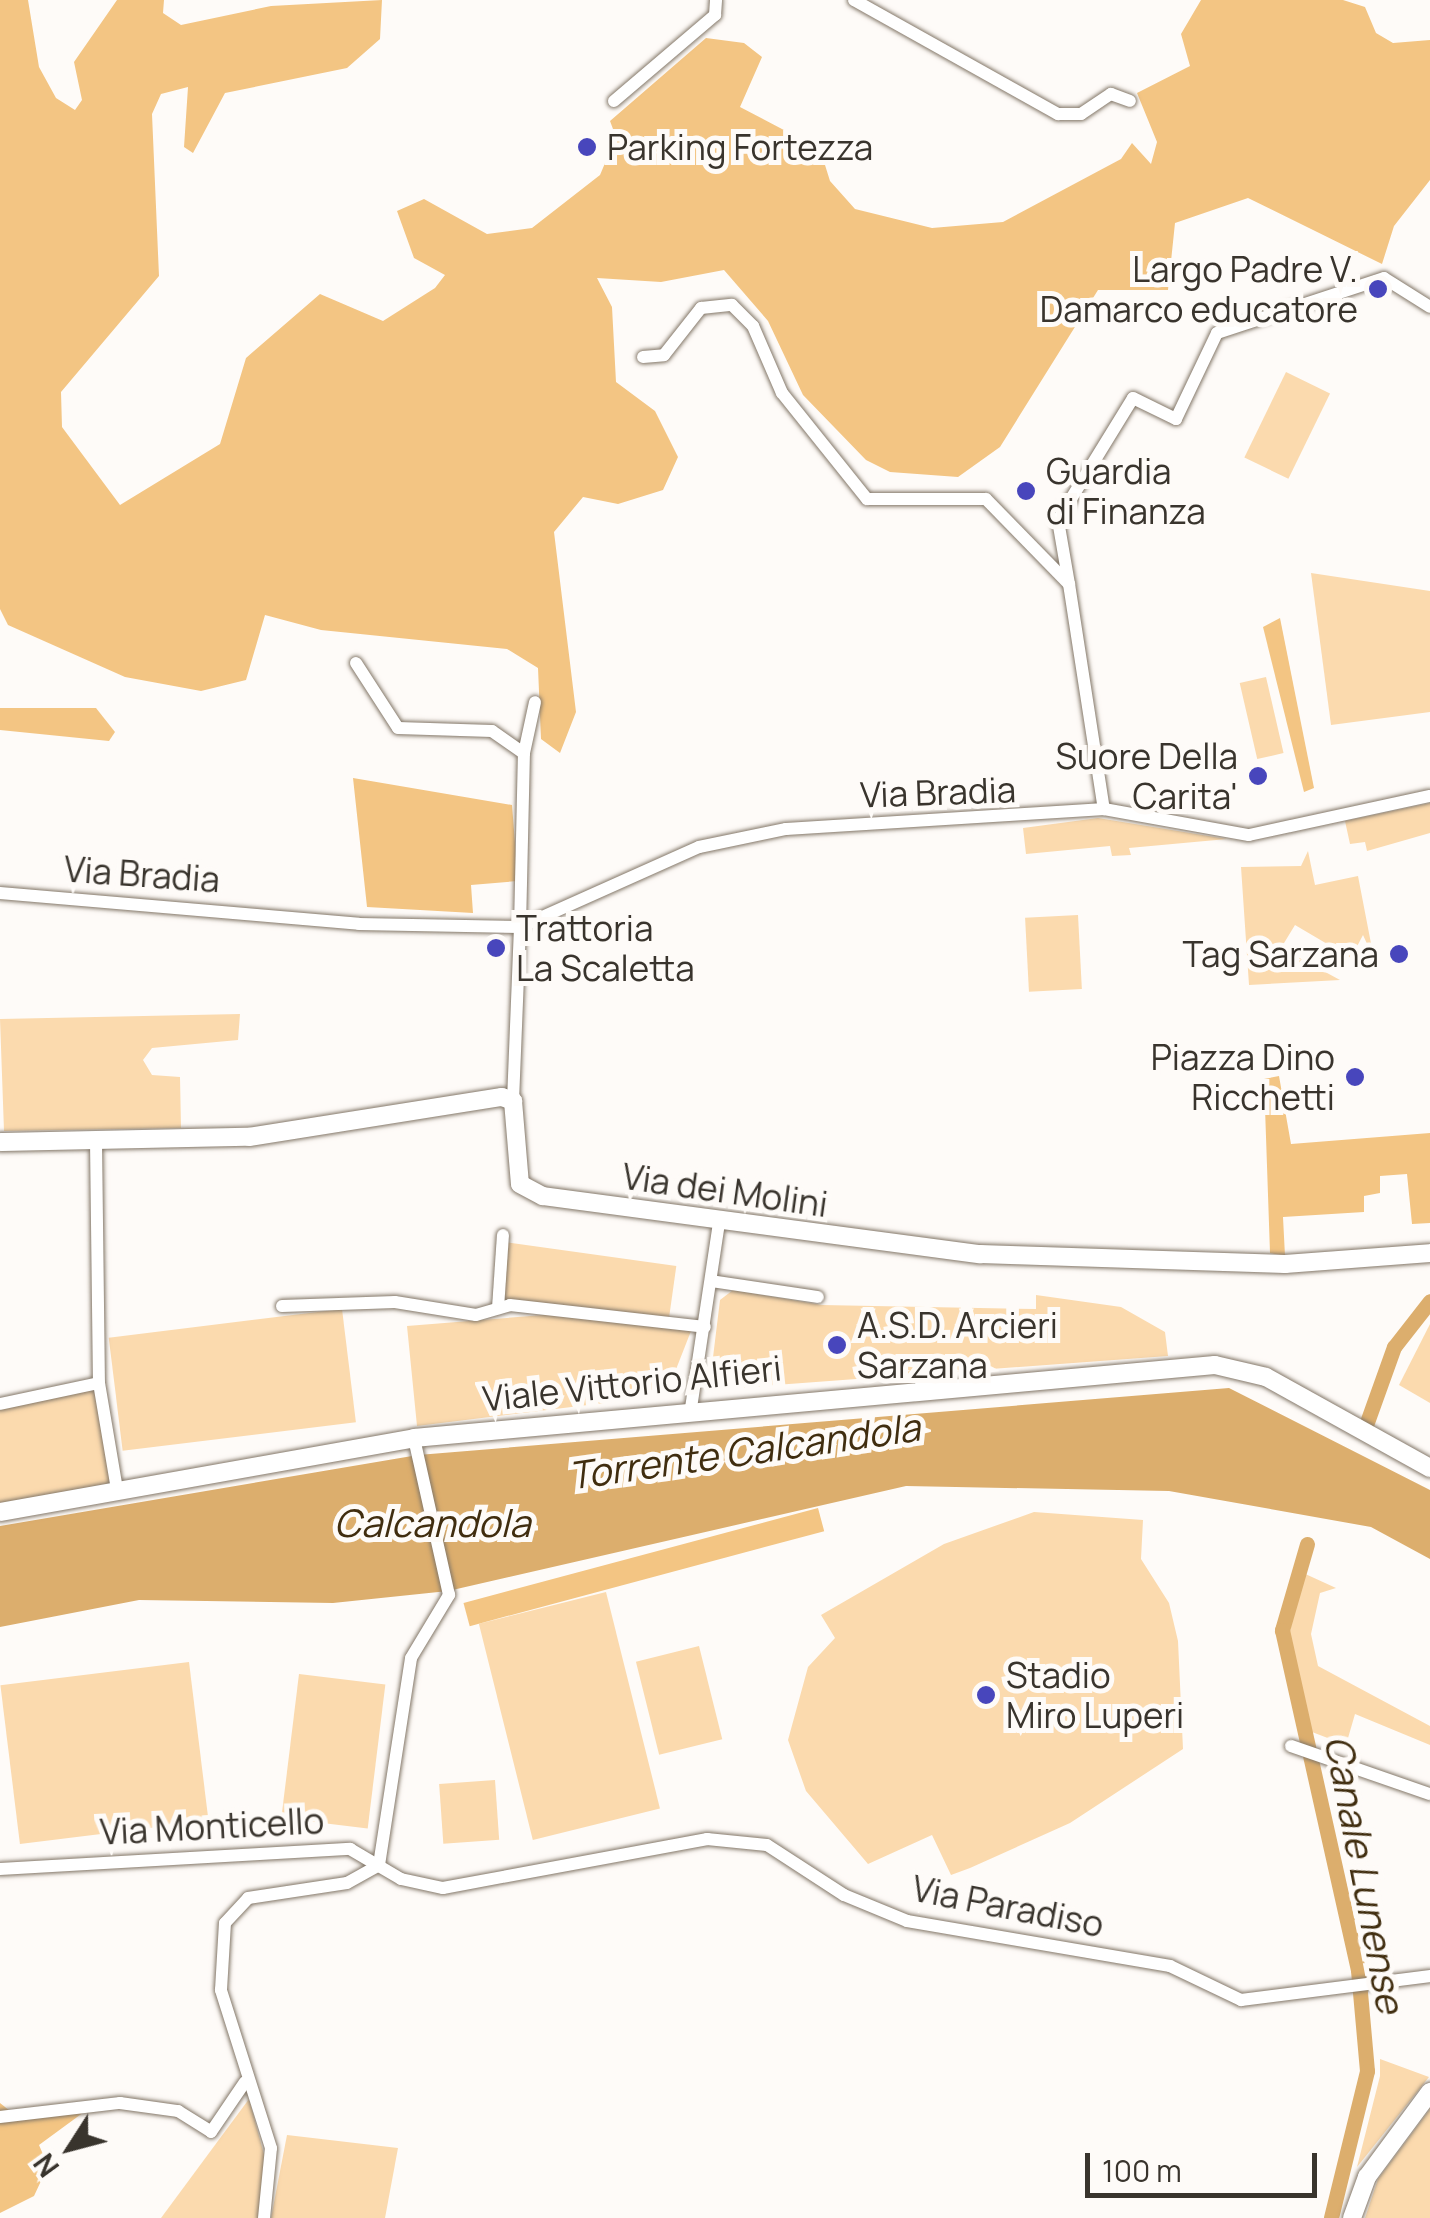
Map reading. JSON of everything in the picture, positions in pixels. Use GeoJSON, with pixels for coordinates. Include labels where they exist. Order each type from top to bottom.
{"type":"FeatureCollection","features":[{"type":"Feature","properties":{"kind":"street"},"geometry":{"type":"LineString","coordinates":[[614,101],[715,15],[716,0]]}},
{"type":"Feature","properties":{"kind":"street"},"geometry":{"type":"LineString","coordinates":[[854,0],[1058,114],[1080,114],[1111,94],[1130,101]]}},
{"type":"Feature","properties":{"kind":"street"},"geometry":{"type":"LineString","coordinates":[[1104,809],[1058,520],[1134,398],[1176,419],[1216,333],[1384,278],[1430,307]]}},
{"type":"Feature","properties":{"kind":"street"},"geometry":{"type":"LineString","coordinates":[[643,357],[664,355],[701,308],[732,305],[754,326],[782,393],[867,498],[986,498],[1070,584]]}},
{"type":"Feature","properties":{"kind":"street"},"geometry":{"type":"LineString","coordinates":[[356,663],[398,728],[492,731],[524,752]]}},
{"type":"Feature","properties":{"kind":"street"},"geometry":{"type":"LineString","coordinates":[[0,1142],[248,1137],[433,1103],[513,1101],[524,752],[535,702]]}},
{"type":"Feature","properties":{"kind":"street","name":"Via Bradia"},"geometry":{"type":"LineString","coordinates":[[0,894],[359,924],[520,927],[699,847],[786,830],[1104,809],[1237,836],[1430,796]]}},
{"type":"Feature","properties":{"kind":"street","name":"Via dei Molini"},"geometry":{"type":"LineString","coordinates":[[513,1101],[523,1190],[719,1222],[980,1254],[1286,1264],[1430,1253]]}},
{"type":"Feature","properties":{"kind":"street"},"geometry":{"type":"LineString","coordinates":[[96,1141],[100,1383],[117,1489]]}},
{"type":"Feature","properties":{"kind":"street"},"geometry":{"type":"LineString","coordinates":[[691,1408],[719,1222]]}},
{"type":"Feature","properties":{"kind":"street"},"geometry":{"type":"LineString","coordinates":[[498,1308],[503,1235]]}},
{"type":"Feature","properties":{"kind":"street"},"geometry":{"type":"LineString","coordinates":[[711,1281],[818,1297]]}},
{"type":"Feature","properties":{"kind":"street"},"geometry":{"type":"LineString","coordinates":[[282,1306],[498,1308],[705,1326]]}},
{"type":"Feature","properties":{"kind":"street","name":"Viale Vittorio Alfieri"},"geometry":{"type":"LineString","coordinates":[[0,1512],[414,1438],[691,1408],[1214,1365],[1266,1377],[1430,1468]]}},
{"type":"Feature","properties":{"kind":"street"},"geometry":{"type":"LineString","coordinates":[[0,1404],[100,1383]]}},
{"type":"Feature","properties":{"kind":"street"},"geometry":{"type":"LineString","coordinates":[[264,2218],[271,2148],[245,2082],[221,1990],[228,1916],[248,1898],[346,1883],[379,1865],[411,1658],[449,1595],[414,1438]]}},
{"type":"Feature","properties":{"kind":"street"},"geometry":{"type":"LineString","coordinates":[[1291,1746],[1430,1794]]}},
{"type":"Feature","properties":{"kind":"street","name":"Via Paradiso"},"geometry":{"type":"LineString","coordinates":[[379,1865],[423,1888],[444,1888],[521,1880],[663,1844],[767,1846],[907,1921],[1170,1966],[1241,2000],[1430,1976]]}},
{"type":"Feature","properties":{"kind":"street","name":"Via Monticello"},"geometry":{"type":"LineString","coordinates":[[0,1869],[294,1848],[359,1851],[379,1865]]}},
{"type":"Feature","properties":{"kind":"street"},"geometry":{"type":"LineString","coordinates":[[0,2117],[138,2104],[178,2111],[211,2132],[245,2082]]}},
{"type":"Feature","properties":{"kind":"street"},"geometry":{"type":"LineString","coordinates":[[1352,2218],[1367,2177],[1430,2092]]}},
{"type":"Feature","properties":{"kind":"shaded area"},"geometry":{"type":"Polygon","coordinates":[[[0,0],[28,0],[39,67],[56,98],[75,110],[82,100],[74,62],[117,0],[164,0],[163,13],[181,25],[271,6],[382,0],[380,39],[347,68],[225,93],[193,153],[184,147],[188,87],[161,94],[152,114],[159,276],[61,392],[62,427],[120,505],[220,444],[246,358],[320,294],[383,321],[435,288],[445,275],[414,258],[397,211],[424,199],[487,234],[532,228],[600,175],[616,137],[610,121],[706,38],[744,43],[762,57],[740,107],[820,149],[830,181],[855,209],[932,228],[1003,222],[1121,159],[1132,143],[1151,164],[1157,142],[1137,93],[1190,66],[1181,34],[1201,0],[1343,0],[1365,7],[1376,33],[1393,43],[1430,40],[1430,180],[1394,226],[1382,264],[1248,198],[1175,223],[1168,290],[1098,290],[1000,447],[958,477],[890,472],[866,460],[803,395],[768,321],[724,270],[661,282],[597,278],[612,307],[616,382],[655,411],[678,457],[663,490],[618,504],[583,497],[554,532],[576,712],[560,753],[541,739],[538,668],[507,649],[321,630],[265,615],[246,680],[201,691],[125,677],[8,625],[0,609],[0,0]]]}},
{"type":"Feature","properties":{"kind":"shaded area"},"geometry":{"type":"Polygon","coordinates":[[[1286,372],[1330,393],[1288,479],[1244,457],[1286,372]]]}},
{"type":"Feature","properties":{"kind":"shaded area"},"geometry":{"type":"Polygon","coordinates":[[[1311,573],[1430,591],[1430,712],[1331,725],[1311,573]]]}},
{"type":"Feature","properties":{"kind":"shaded area"},"geometry":{"type":"Polygon","coordinates":[[[1280,618],[1314,788],[1304,792],[1263,627],[1280,618]]]}},
{"type":"Feature","properties":{"kind":"shaded area"},"geometry":{"type":"Polygon","coordinates":[[[1266,677],[1284,753],[1257,759],[1240,683],[1266,677]]]}},
{"type":"Feature","properties":{"kind":"shaded area"},"geometry":{"type":"Polygon","coordinates":[[[0,708],[96,708],[115,732],[109,741],[0,730],[0,708]]]}},
{"type":"Feature","properties":{"kind":"shaded area"},"geometry":{"type":"Polygon","coordinates":[[[353,778],[512,805],[518,881],[471,885],[473,913],[367,907],[353,778]]]}},
{"type":"Feature","properties":{"kind":"shaded area"},"geometry":{"type":"Polygon","coordinates":[[[1430,803],[1430,833],[1367,851],[1365,842],[1350,844],[1345,821],[1430,803]]]}},
{"type":"Feature","properties":{"kind":"shaded area"},"geometry":{"type":"Polygon","coordinates":[[[1098,818],[1227,839],[1129,848],[1131,855],[1112,856],[1110,846],[1026,854],[1023,828],[1098,818]]]}},
{"type":"Feature","properties":{"kind":"shaded area"},"geometry":{"type":"Polygon","coordinates":[[[1308,851],[1315,885],[1358,876],[1374,959],[1363,935],[1351,958],[1295,925],[1281,948],[1340,980],[1249,985],[1241,867],[1301,866],[1308,851]]]}},
{"type":"Feature","properties":{"kind":"shaded area"},"geometry":{"type":"Polygon","coordinates":[[[1078,915],[1082,989],[1029,992],[1025,918],[1078,915]]]}},
{"type":"Feature","properties":{"kind":"shaded area"},"geometry":{"type":"Polygon","coordinates":[[[240,1014],[238,1040],[152,1048],[143,1060],[152,1075],[180,1077],[181,1128],[4,1131],[0,1019],[240,1014]]]}},
{"type":"Feature","properties":{"kind":"shaded area"},"geometry":{"type":"Polygon","coordinates":[[[1279,1076],[1291,1144],[1430,1133],[1430,1223],[1412,1224],[1407,1174],[1380,1176],[1380,1193],[1364,1196],[1364,1212],[1283,1217],[1285,1256],[1270,1253],[1264,1079],[1279,1076]]]}},
{"type":"Feature","properties":{"kind":"shaded area"},"geometry":{"type":"Polygon","coordinates":[[[505,1242],[676,1266],[668,1323],[497,1298],[505,1242]]]}},
{"type":"Feature","properties":{"kind":"shaded area"},"geometry":{"type":"Polygon","coordinates":[[[733,1290],[822,1305],[1036,1309],[1036,1295],[1121,1307],[1165,1332],[1168,1356],[709,1390],[720,1300],[733,1290]]]}},
{"type":"Feature","properties":{"kind":"shaded area"},"geometry":{"type":"Polygon","coordinates":[[[342,1309],[356,1422],[123,1451],[109,1338],[342,1309]]]}},
{"type":"Feature","properties":{"kind":"shaded area"},"geometry":{"type":"Polygon","coordinates":[[[556,1314],[691,1331],[673,1377],[637,1399],[417,1426],[407,1326],[556,1314]]]}},
{"type":"Feature","properties":{"kind":"shaded area"},"geometry":{"type":"Polygon","coordinates":[[[1430,1324],[1430,1403],[1399,1385],[1430,1324]]]}},
{"type":"Feature","properties":{"kind":"shaded area"},"geometry":{"type":"Polygon","coordinates":[[[94,1389],[111,1483],[0,1504],[0,1409],[94,1389]]]}},
{"type":"Feature","properties":{"kind":"shaded area"},"geometry":{"type":"Polygon","coordinates":[[[818,1508],[824,1531],[470,1626],[464,1603],[818,1508]]]}},
{"type":"Feature","properties":{"kind":"shaded area","name":"Stadio Miro Luperi"},"geometry":{"type":"Polygon","coordinates":[[[1034,1512],[1143,1520],[1141,1559],[1169,1603],[1178,1641],[1183,1749],[1070,1823],[951,1875],[932,1835],[868,1864],[806,1791],[788,1740],[808,1667],[835,1638],[821,1615],[944,1544],[1034,1512]]]}},
{"type":"Feature","properties":{"kind":"shaded area"},"geometry":{"type":"Polygon","coordinates":[[[1301,1572],[1336,1588],[1320,1593],[1311,1634],[1318,1666],[1430,1726],[1430,1745],[1355,1714],[1346,1745],[1312,1732],[1289,1637],[1301,1572]]]}},
{"type":"Feature","properties":{"kind":"shaded area"},"geometry":{"type":"Polygon","coordinates":[[[606,1592],[660,1808],[533,1840],[479,1624],[606,1592]]]}},
{"type":"Feature","properties":{"kind":"shaded area"},"geometry":{"type":"Polygon","coordinates":[[[699,1646],[722,1739],[659,1755],[636,1662],[699,1646]]]}},
{"type":"Feature","properties":{"kind":"shaded area"},"geometry":{"type":"Polygon","coordinates":[[[189,1662],[208,1821],[20,1844],[0,1685],[189,1662]]]}},
{"type":"Feature","properties":{"kind":"shaded area"},"geometry":{"type":"Polygon","coordinates":[[[299,1674],[385,1685],[368,1829],[281,1818],[299,1674]]]}},
{"type":"Feature","properties":{"kind":"shaded area"},"geometry":{"type":"Polygon","coordinates":[[[495,1780],[499,1840],[443,1844],[439,1784],[495,1780]]]}},
{"type":"Feature","properties":{"kind":"shaded area"},"geometry":{"type":"Polygon","coordinates":[[[1380,2059],[1429,2077],[1357,2167],[1380,2076],[1380,2059]]]}},
{"type":"Feature","properties":{"kind":"shaded area"},"geometry":{"type":"Polygon","coordinates":[[[249,2099],[265,2158],[260,2218],[161,2218],[249,2099]]]}},
{"type":"Feature","properties":{"kind":"shaded area"},"geometry":{"type":"Polygon","coordinates":[[[0,2103],[20,2119],[84,2112],[39,2145],[48,2166],[34,2196],[0,2213],[0,2103]]]}},
{"type":"Feature","properties":{"kind":"shaded area"},"geometry":{"type":"Polygon","coordinates":[[[1430,2109],[1430,2218],[1365,2218],[1378,2179],[1430,2109]]]}},
{"type":"Feature","properties":{"kind":"shaded area"},"geometry":{"type":"Polygon","coordinates":[[[287,2135],[398,2148],[385,2218],[271,2218],[287,2135]]]}},
{"type":"Feature","properties":{"kind":"water","name":"Calcandola"},"geometry":{"type":"Polygon","coordinates":[[[1229,1388],[1430,1490],[1430,1559],[1371,1527],[1169,1491],[906,1486],[448,1591],[333,1603],[139,1600],[0,1627],[0,1526],[418,1455],[1229,1388]]]}},
{"type":"Feature","properties":{"kind":"waterway"},"geometry":{"type":"LineString","coordinates":[[1366,1425],[1394,1347],[1430,1301]]}},
{"type":"Feature","properties":{"kind":"waterway","name":"Canale Lunense"},"geometry":{"type":"LineString","coordinates":[[1307,1544],[1282,1630],[1358,1970],[1367,2071],[1331,2218]]}},
{"type":"Feature","properties":{"kind":"place","name":"Parking Fortezza"},"geometry":{"type":"Point","coordinates":[587,147]}},
{"type":"Feature","properties":{"kind":"place","name":"Largo Padre V. Damarco educatore"},"geometry":{"type":"Point","coordinates":[1378,289]}},
{"type":"Feature","properties":{"kind":"place","name":"Guardia di Finanza"},"geometry":{"type":"Point","coordinates":[1026,491]}},
{"type":"Feature","properties":{"kind":"place","name":"Suore Della Carita'"},"geometry":{"type":"Point","coordinates":[1258,776]}},
{"type":"Feature","properties":{"kind":"place","name":"Trattoria La Scaletta"},"geometry":{"type":"Point","coordinates":[496,948]}},
{"type":"Feature","properties":{"kind":"place","name":"Tag Sarzana"},"geometry":{"type":"Point","coordinates":[1399,954]}},
{"type":"Feature","properties":{"kind":"place","name":"Piazza Dino Ricchetti"},"geometry":{"type":"Point","coordinates":[1355,1077]}},
{"type":"Feature","properties":{"kind":"place","name":"A.S.D. Arcieri Sarzana"},"geometry":{"type":"Point","coordinates":[837,1345]}},
{"type":"Feature","properties":{"kind":"place","name":"Stadio Miro Luperi"},"geometry":{"type":"Point","coordinates":[986,1695]}},
{"type":"Feature","properties":{"kind":"water label","name":"Torrente Calcandola"},"geometry":{"type":"Point","coordinates":[744,1451]}}]}
